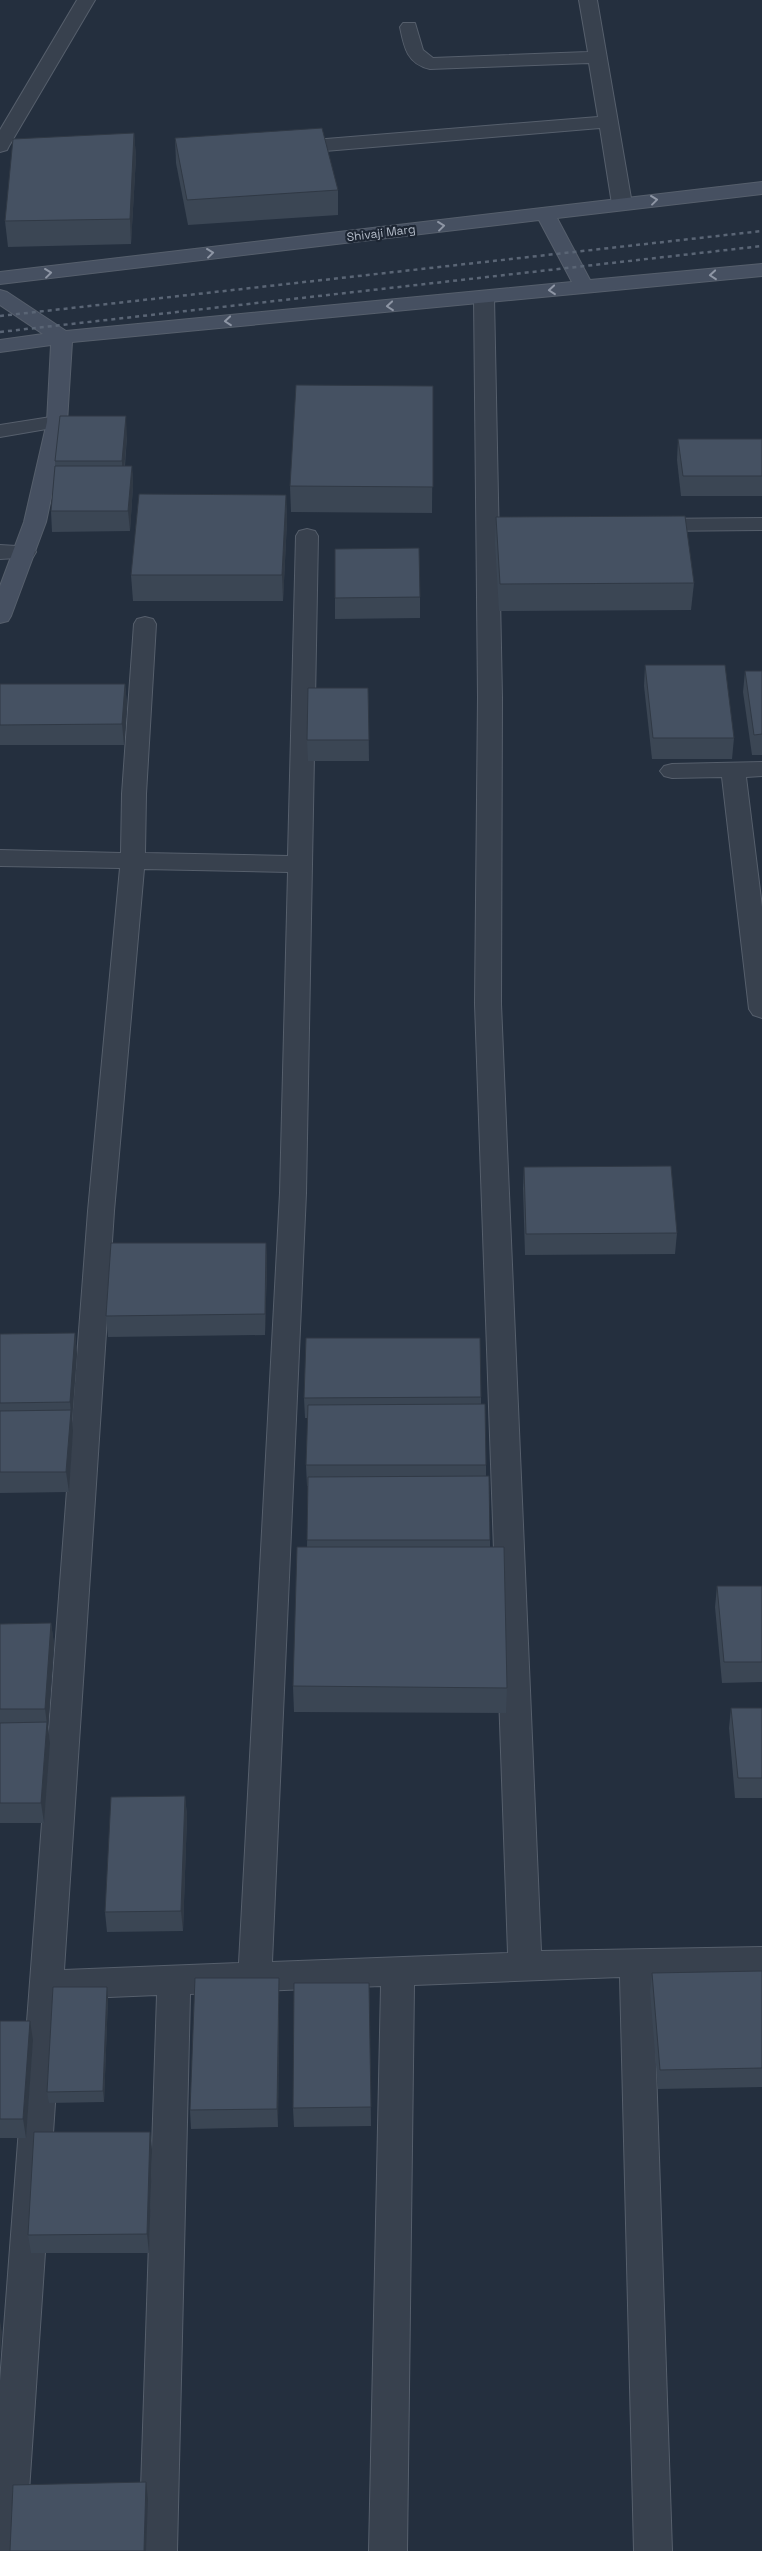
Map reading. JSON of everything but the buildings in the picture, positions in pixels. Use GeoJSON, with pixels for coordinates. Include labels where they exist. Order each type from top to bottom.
{"type":"FeatureCollection","features":[{"type":"Feature","properties":{"kind":"main road","name":"Shivaji Marg"},"geometry":{"type":"LineString","coordinates":[[0,278],[762,188]]}},
{"type":"Feature","properties":{"kind":"main road"},"geometry":{"type":"LineString","coordinates":[[545,213],[584,287]]}},
{"type":"Feature","properties":{"kind":"main road"},"geometry":{"type":"LineString","coordinates":[[0,346],[62,337],[762,270]]}},
{"type":"Feature","properties":{"kind":"main road"},"geometry":{"type":"LineString","coordinates":[[0,296],[62,337]]}},
{"type":"Feature","properties":{"kind":"main road"},"geometry":{"type":"LineString","coordinates":[[0,616],[35,522],[57,422],[62,337]]}},
{"type":"Feature","properties":{"kind":"street"},"geometry":{"type":"LineString","coordinates":[[0,146],[86,0]]}},
{"type":"Feature","properties":{"kind":"street"},"geometry":{"type":"LineString","coordinates":[[588,0],[622,204]]}},
{"type":"Feature","properties":{"kind":"street"},"geometry":{"type":"LineString","coordinates":[[409,27],[415,55],[419,60],[430,64],[597,57]]}},
{"type":"Feature","properties":{"kind":"street"},"geometry":{"type":"LineString","coordinates":[[276,150],[609,122]]}},
{"type":"Feature","properties":{"kind":"street"},"geometry":{"type":"LineString","coordinates":[[484,297],[498,526],[488,1004],[525,1967]]}},
{"type":"Feature","properties":{"kind":"street"},"geometry":{"type":"LineString","coordinates":[[0,431],[57,422]]}},
{"type":"Feature","properties":{"kind":"street"},"geometry":{"type":"LineString","coordinates":[[625,525],[762,524]]}},
{"type":"Feature","properties":{"kind":"street"},"geometry":{"type":"LineString","coordinates":[[255,1977],[293,1193],[307,536]]}},
{"type":"Feature","properties":{"kind":"street"},"geometry":{"type":"LineString","coordinates":[[0,552],[25,552]]}},
{"type":"Feature","properties":{"kind":"street"},"geometry":{"type":"LineString","coordinates":[[6,2551],[101,1211],[133,860],[134,794],[145,624]]}},
{"type":"Feature","properties":{"kind":"street"},"geometry":{"type":"LineString","coordinates":[[672,771],[762,769]]}},
{"type":"Feature","properties":{"kind":"street"},"geometry":{"type":"LineString","coordinates":[[733,770],[762,1009]]}},
{"type":"Feature","properties":{"kind":"street"},"geometry":{"type":"LineString","coordinates":[[0,858],[300,864]]}},
{"type":"Feature","properties":{"kind":"street"},"geometry":{"type":"LineString","coordinates":[[47,1985],[636,1962],[762,1961]]}},
{"type":"Feature","properties":{"kind":"street"},"geometry":{"type":"LineString","coordinates":[[636,1962],[654,2551]]}},
{"type":"Feature","properties":{"kind":"street"},"geometry":{"type":"LineString","coordinates":[[388,2551],[398,1971]]}},
{"type":"Feature","properties":{"kind":"street"},"geometry":{"type":"LineString","coordinates":[[158,2551],[174,1980]]}},
{"type":"Feature","properties":{"kind":"railway"},"geometry":{"type":"LineString","coordinates":[[0,316],[762,231]]}},
{"type":"Feature","properties":{"kind":"railway"},"geometry":{"type":"LineString","coordinates":[[0,332],[762,246]]}}]}
